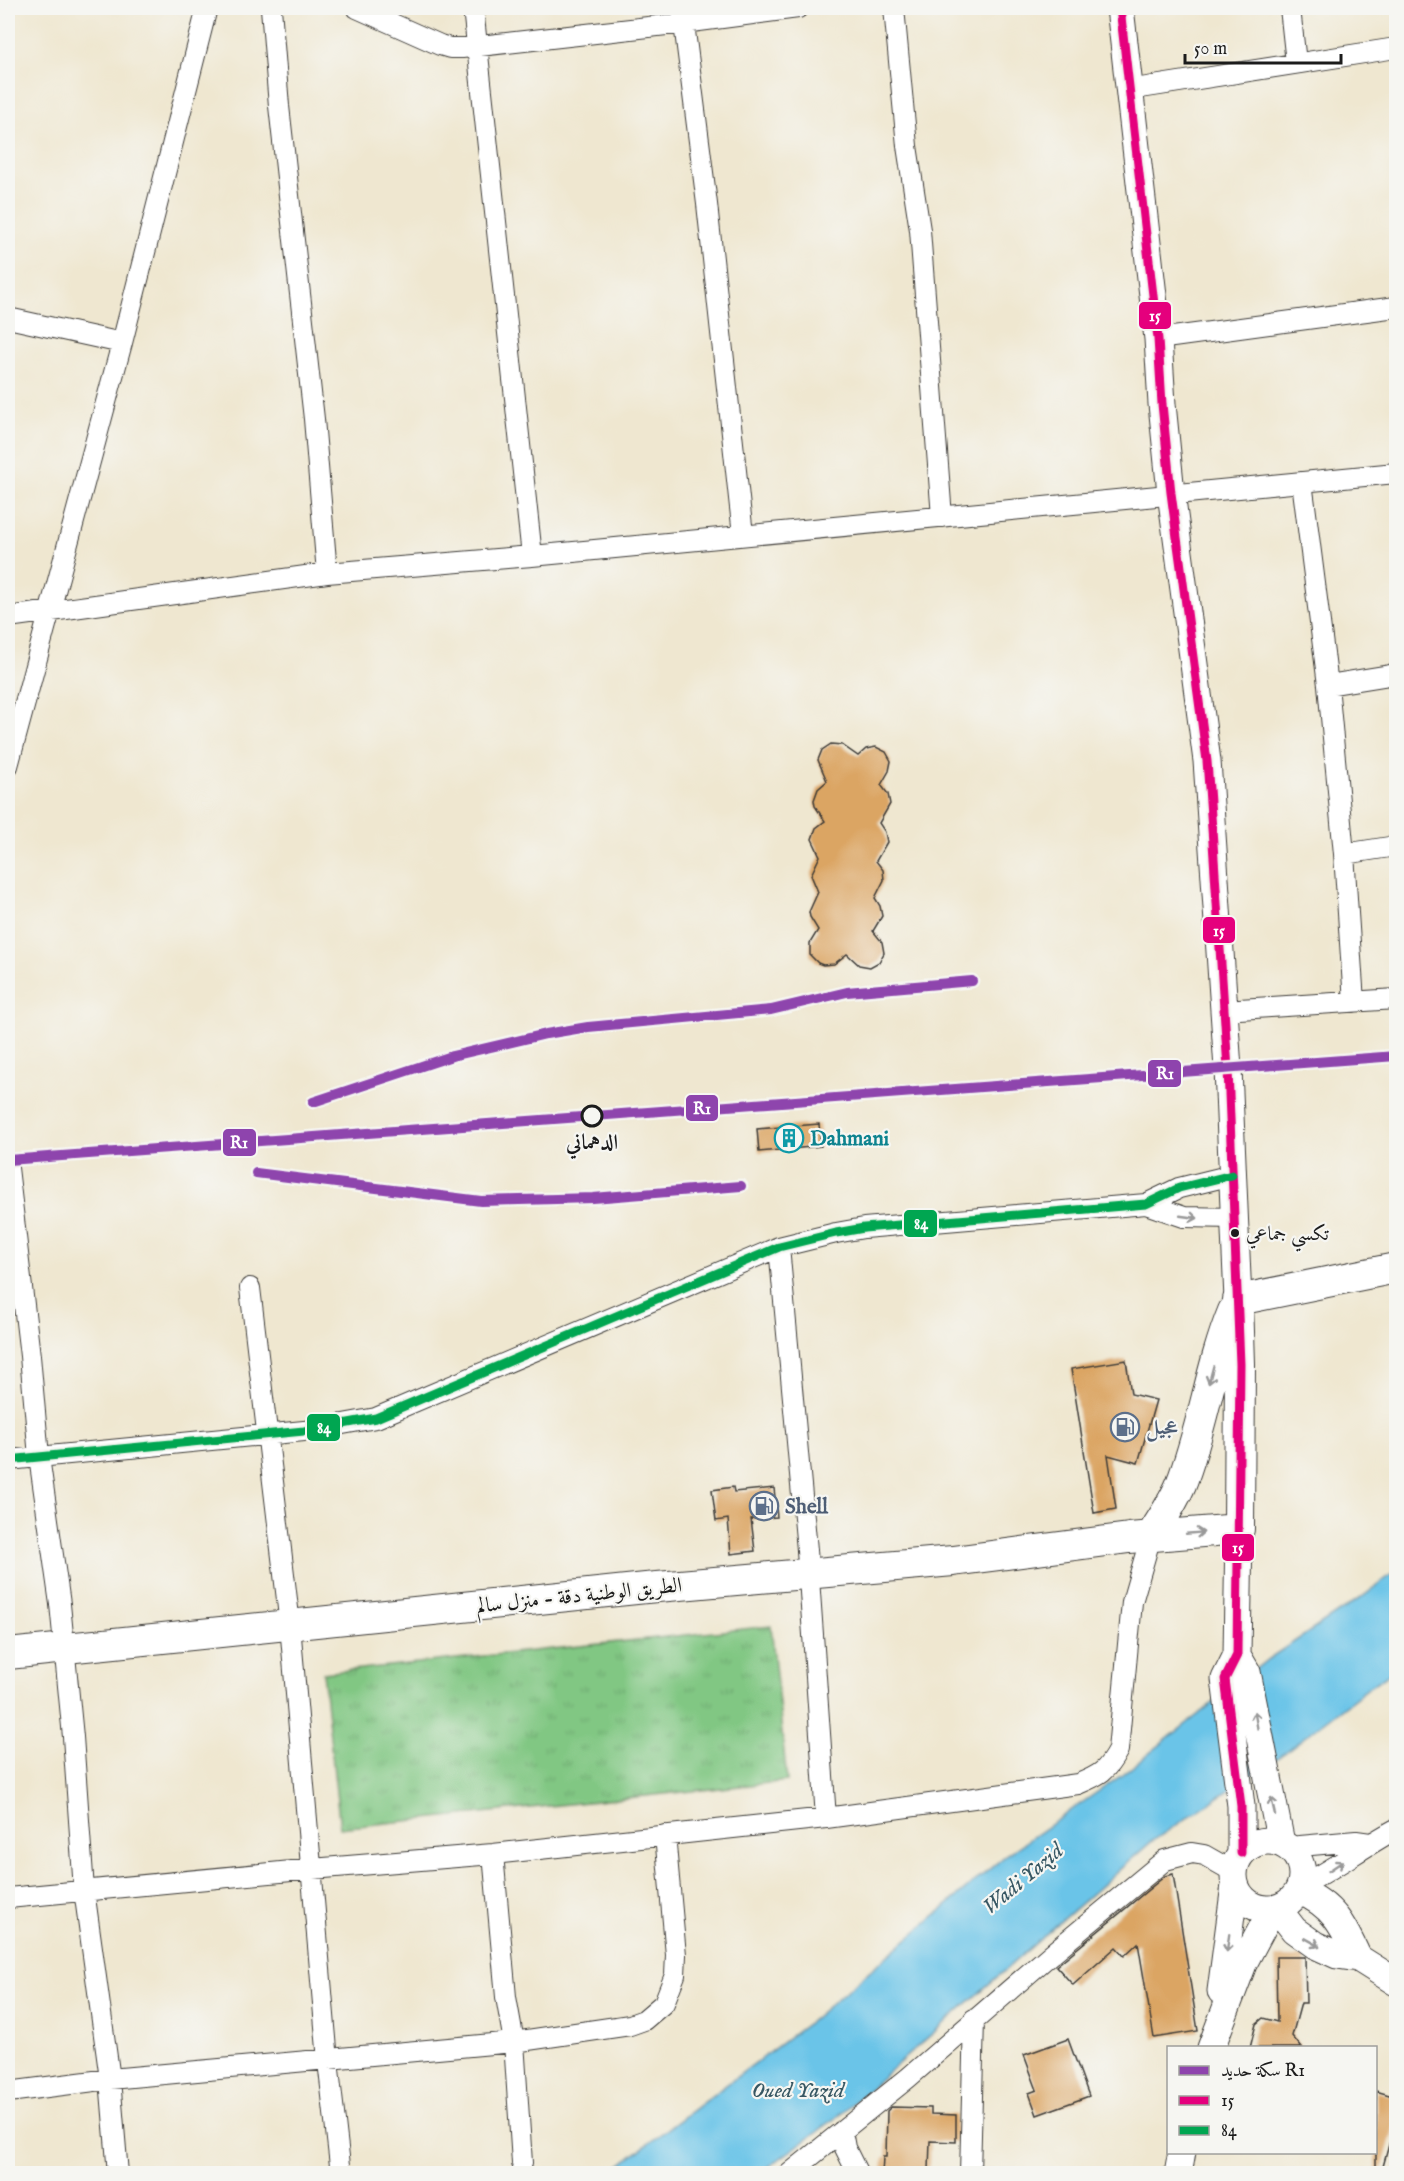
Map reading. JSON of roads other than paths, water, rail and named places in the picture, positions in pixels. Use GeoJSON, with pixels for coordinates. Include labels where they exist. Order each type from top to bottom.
{"type":"FeatureCollection","features":[{"type":"Feature","properties":{"kind":"main road"},"geometry":{"type":"LineString","coordinates":[[1120,8],[1158,339],[1171,494],[1207,761],[1238,1300],[1240,1364],[1236,1669],[1239,1786],[1237,1870],[1214,2039]]}},
{"type":"Feature","properties":{"kind":"main road"},"geometry":{"type":"LineString","coordinates":[[1238,1300],[1396,1268]]}},
{"type":"Feature","properties":{"kind":"main road"},"geometry":{"type":"LineString","coordinates":[[1151,1536],[1175,1496],[1189,1462],[1217,1353],[1238,1300]]}},
{"type":"Feature","properties":{"kind":"main road","name":"الطريق الوطنية دقة - منزل سالم"},"geometry":{"type":"LineString","coordinates":[[8,1654],[634,1589],[953,1561],[1151,1536],[1239,1529]]}},
{"type":"Feature","properties":{"kind":"main road"},"geometry":{"type":"LineString","coordinates":[[1236,1669],[1285,1845]]}},
{"type":"Feature","properties":{"kind":"main road"},"geometry":{"type":"LineString","coordinates":[[1270,1840],[1285,1845],[1300,1861],[1302,1878],[1300,1888],[1286,1904],[1274,1908],[1259,1908],[1249,1903],[1241,1895],[1237,1870],[1249,1846],[1270,1840]]}},
{"type":"Feature","properties":{"kind":"main road"},"geometry":{"type":"LineString","coordinates":[[1300,1888],[1335,1915],[1345,1929],[1358,1958]]}},
{"type":"Feature","properties":{"kind":"main road"},"geometry":{"type":"LineString","coordinates":[[1274,1908],[1294,1930],[1315,1945],[1337,1954],[1358,1958],[1396,1982]]}},
{"type":"Feature","properties":{"kind":"main road"},"geometry":{"type":"LineString","coordinates":[[1214,2039],[1243,1964],[1274,1908]]}},
{"type":"Feature","properties":{"kind":"main road"},"geometry":{"type":"LineString","coordinates":[[1178,2174],[1182,2154]]}},
{"type":"Feature","properties":{"kind":"street"},"geometry":{"type":"LineString","coordinates":[[8,766],[122,343],[207,8]]}},
{"type":"Feature","properties":{"kind":"street"},"geometry":{"type":"LineString","coordinates":[[271,8],[279,106],[314,419],[327,573]]}},
{"type":"Feature","properties":{"kind":"street"},"geometry":{"type":"LineString","coordinates":[[357,8],[450,48],[683,16],[798,8]]}},
{"type":"Feature","properties":{"kind":"street"},"geometry":{"type":"LineString","coordinates":[[473,8],[479,45],[531,556]]}},
{"type":"Feature","properties":{"kind":"street"},"geometry":{"type":"LineString","coordinates":[[894,8],[907,146],[920,230],[942,517]]}},
{"type":"Feature","properties":{"kind":"street"},"geometry":{"type":"LineString","coordinates":[[1290,8],[1296,63]]}},
{"type":"Feature","properties":{"kind":"street"},"geometry":{"type":"LineString","coordinates":[[683,16],[707,204],[743,536]]}},
{"type":"Feature","properties":{"kind":"street"},"geometry":{"type":"LineString","coordinates":[[1128,90],[1396,48]]}},
{"type":"Feature","properties":{"kind":"street"},"geometry":{"type":"LineString","coordinates":[[1158,339],[1396,307]]}},
{"type":"Feature","properties":{"kind":"street"},"geometry":{"type":"LineString","coordinates":[[8,318],[122,343]]}},
{"type":"Feature","properties":{"kind":"street"},"geometry":{"type":"LineString","coordinates":[[8,617],[327,573],[531,556],[1396,474]]}},
{"type":"Feature","properties":{"kind":"street"},"geometry":{"type":"LineString","coordinates":[[1302,482],[1328,685],[1344,854],[1354,1002]]}},
{"type":"Feature","properties":{"kind":"street"},"geometry":{"type":"LineString","coordinates":[[1328,685],[1396,674]]}},
{"type":"Feature","properties":{"kind":"street"},"geometry":{"type":"LineString","coordinates":[[1344,854],[1396,846]]}},
{"type":"Feature","properties":{"kind":"street"},"geometry":{"type":"LineString","coordinates":[[1223,1010],[1396,999]]}},
{"type":"Feature","properties":{"kind":"street"},"geometry":{"type":"LineString","coordinates":[[8,1168],[10,1211],[39,1457],[55,1557],[73,1737],[84,1890],[110,2079],[118,2174]]}},
{"type":"Feature","properties":{"kind":"street"},"geometry":{"type":"LineString","coordinates":[[8,1460],[304,1431],[376,1418],[779,1247],[864,1228],[1146,1204],[1179,1188],[1232,1175]]}},
{"type":"Feature","properties":{"kind":"street"},"geometry":{"type":"LineString","coordinates":[[1146,1204],[1184,1218],[1234,1218]]}},
{"type":"Feature","properties":{"kind":"street"},"geometry":{"type":"LineString","coordinates":[[779,1247],[807,1550],[826,1818]]}},
{"type":"Feature","properties":{"kind":"street"},"geometry":{"type":"LineString","coordinates":[[250,1288],[290,1625],[328,2061],[341,2174]]}},
{"type":"Feature","properties":{"kind":"street"},"geometry":{"type":"LineString","coordinates":[[8,1898],[493,1854],[826,1818],[1078,1784],[1100,1775],[1111,1764],[1118,1750],[1132,1602],[1151,1536]]}},
{"type":"Feature","properties":{"kind":"street"},"geometry":{"type":"LineString","coordinates":[[1300,1888],[1396,1829]]}},
{"type":"Feature","properties":{"kind":"street"},"geometry":{"type":"LineString","coordinates":[[8,2092],[110,2079],[328,2061],[514,2042],[630,2025],[644,2020],[664,2003],[675,1975],[676,1955],[665,1835]]}},
{"type":"Feature","properties":{"kind":"street"},"geometry":{"type":"LineString","coordinates":[[1285,1845],[1356,1841],[1370,1843]]}},
{"type":"Feature","properties":{"kind":"street"},"geometry":{"type":"LineString","coordinates":[[789,2174],[908,2078],[974,2019],[1165,1860],[1192,1853],[1204,1855],[1237,1870]]}},
{"type":"Feature","properties":{"kind":"street"},"geometry":{"type":"LineString","coordinates":[[493,1854],[506,1997],[514,2042],[522,2163]]}},
{"type":"Feature","properties":{"kind":"street"},"geometry":{"type":"LineString","coordinates":[[970,2174],[974,2019]]}},
{"type":"Feature","properties":{"kind":"street"},"geometry":{"type":"LineString","coordinates":[[842,2131],[845,2148],[858,2174]]}},
{"type":"Feature","properties":{"kind":"water","name":"Oued Yazid"},"geometry":{"type":"Polygon","coordinates":[[[1396,1571],[1396,1669],[1276,1759],[1151,1842],[836,2118],[760,2173],[608,2174],[807,2024],[1005,1856],[1122,1775],[1268,1659],[1365,1595],[1396,1571]]]}},
{"type":"Feature","properties":{"kind":"rail line","name":"R1"},"geometry":{"type":"LineString","coordinates":[[313,1102],[452,1056],[546,1034],[588,1027],[771,1010],[847,992],[972,981]]}},
{"type":"Feature","properties":{"kind":"rail line","name":"R1"},"geometry":{"type":"LineString","coordinates":[[8,1160],[1396,1056]]}},
{"type":"Feature","properties":{"kind":"rail line","name":"R1"},"geometry":{"type":"LineString","coordinates":[[256,1173],[481,1201],[593,1198],[741,1186]]}},
{"type":"Feature","properties":{"kind":"place","name":"الدهماني"},"geometry":{"type":"Point","coordinates":[592,1116]}},
{"type":"Feature","properties":{"kind":"place","name":"Dahmani"},"geometry":{"type":"Point","coordinates":[789,1138]}},
{"type":"Feature","properties":{"kind":"place","name":"تكسي جماعي"},"geometry":{"type":"Point","coordinates":[1235,1233]}},
{"type":"Feature","properties":{"kind":"place","name":"عجيل"},"geometry":{"type":"Point","coordinates":[1125,1427]}},
{"type":"Feature","properties":{"kind":"place","name":"Shell"},"geometry":{"type":"Point","coordinates":[764,1506]}},
{"type":"Feature","properties":{"kind":"water label","name":"Wadi Yazid"},"geometry":{"type":"Point","coordinates":[1022,1878]}}]}
